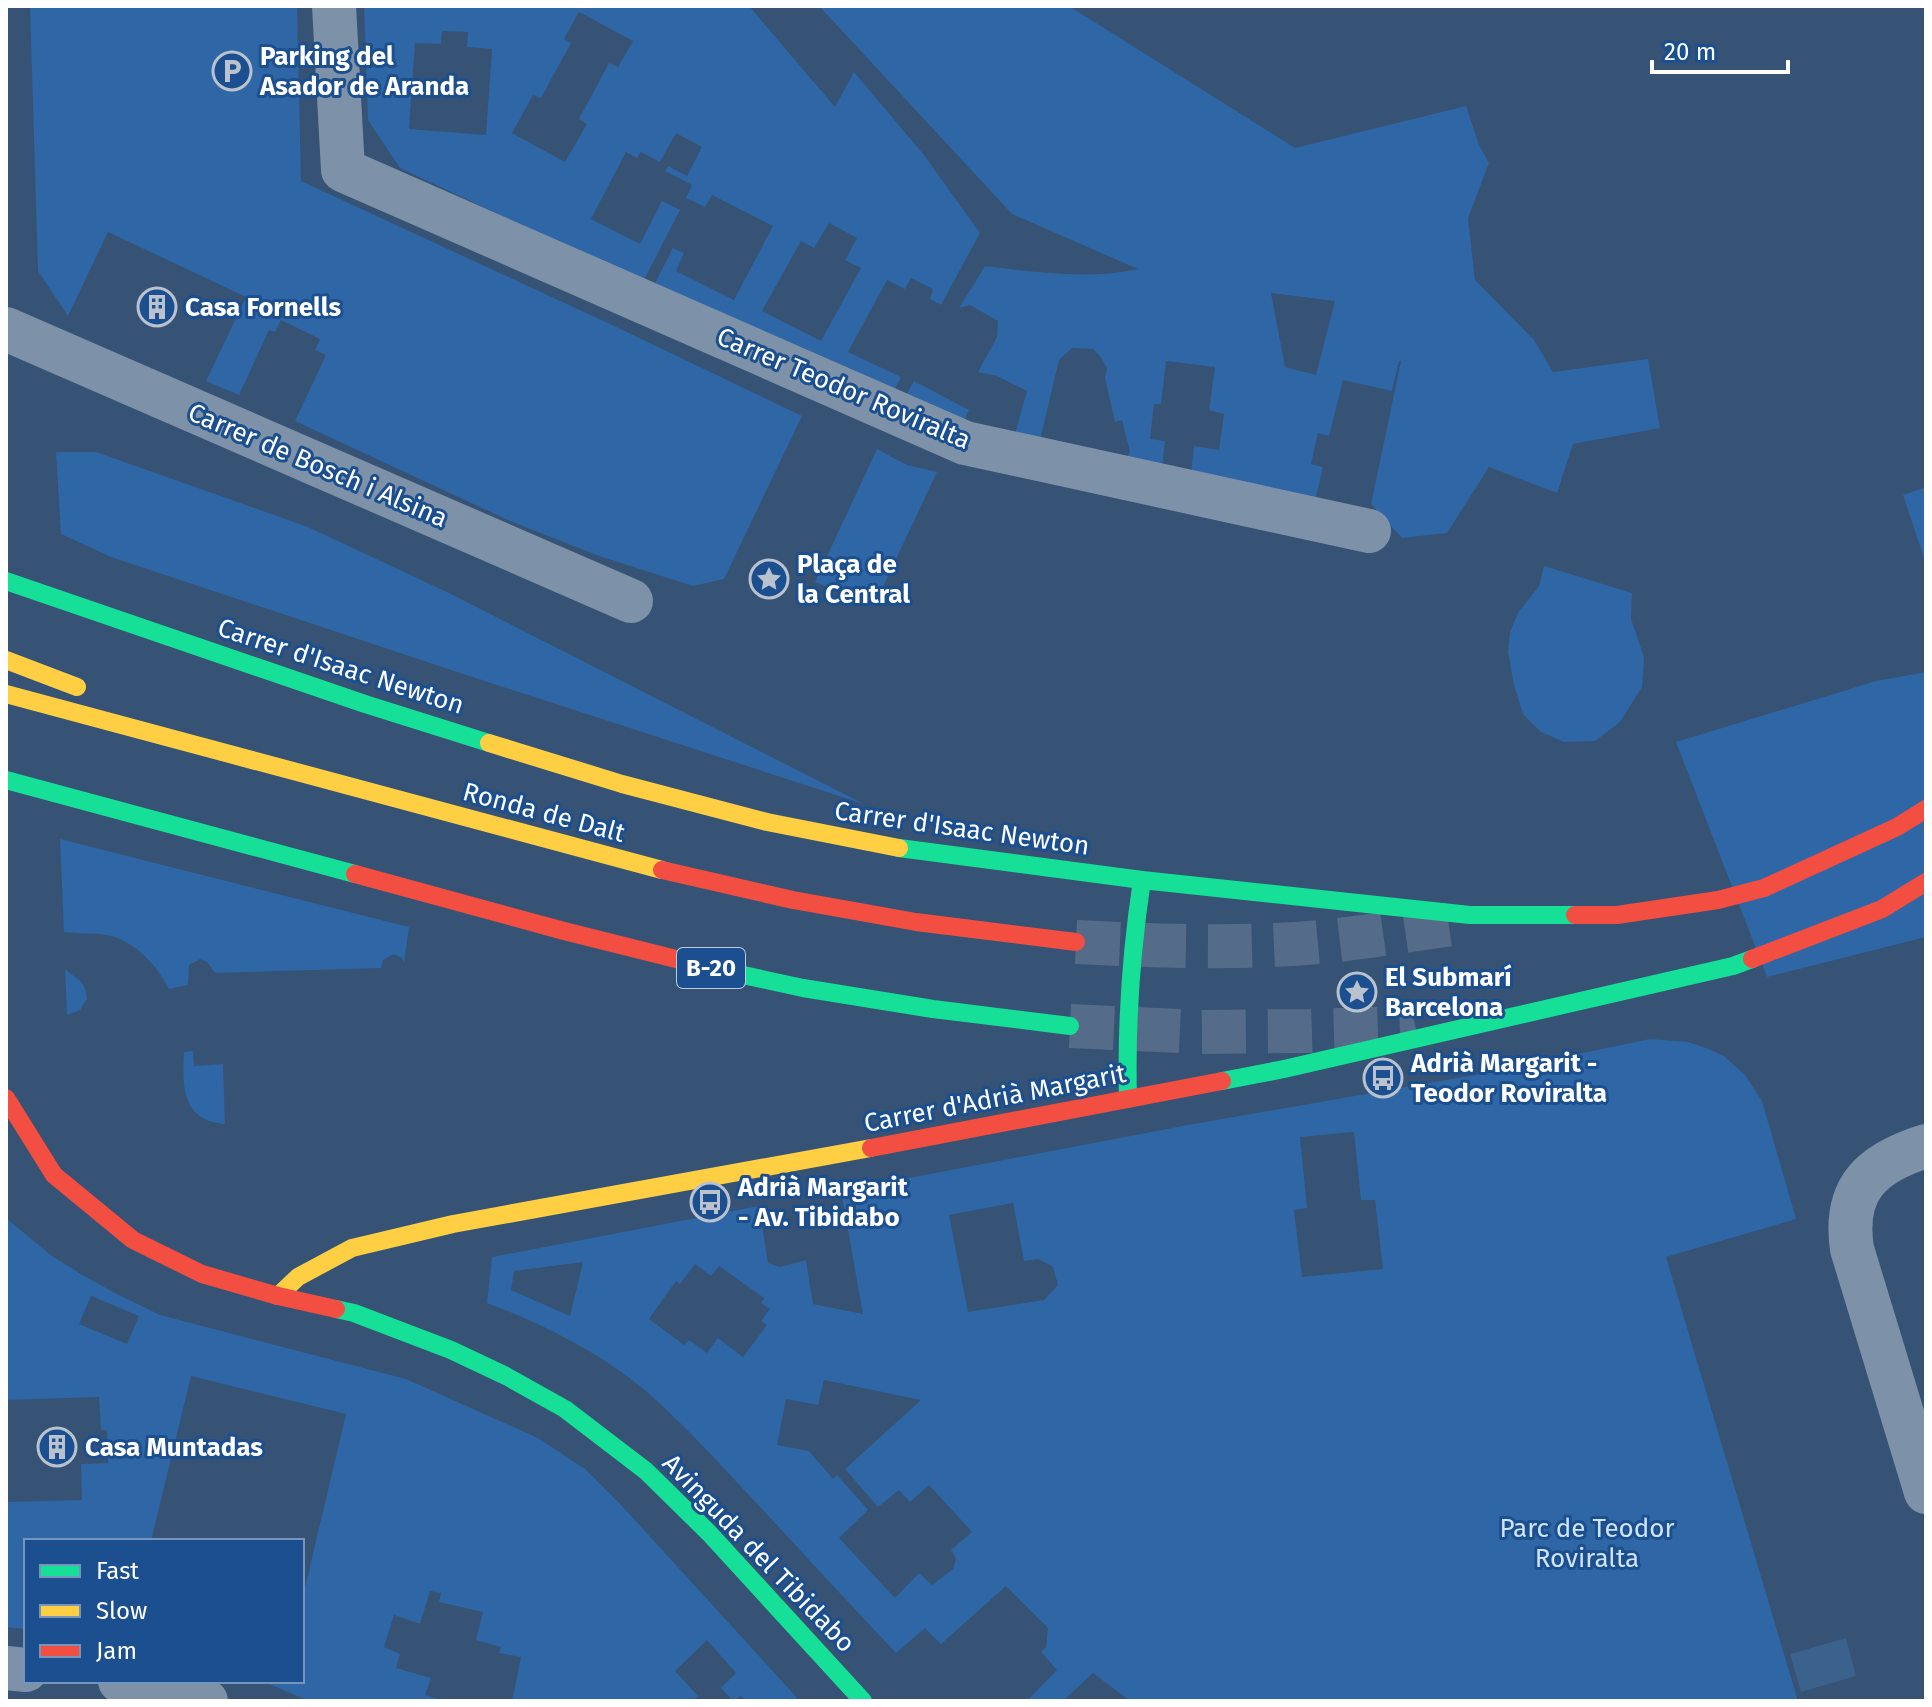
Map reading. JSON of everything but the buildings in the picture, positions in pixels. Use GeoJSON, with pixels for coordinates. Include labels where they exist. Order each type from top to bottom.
{"type":"FeatureCollection","features":[{"type":"Feature","properties":{"kind":"main road","name":"Carrer d'Isaac Newton"},"geometry":{"type":"LineString","coordinates":[[6,581],[365,704],[622,784],[753,819],[883,846],[1142,880],[1470,915],[1617,915],[1718,900],[1764,888],[1897,827],[1926,809]]}},
{"type":"Feature","properties":{"kind":"main road"},"geometry":{"type":"LineString","coordinates":[[6,660],[95,694]]}},
{"type":"Feature","properties":{"kind":"main road","name":"Ronda de Dalt"},"geometry":{"type":"LineString","coordinates":[[6,694],[638,864],[793,900],[916,922],[1076,942]]}},
{"type":"Feature","properties":{"kind":"main road"},"geometry":{"type":"LineString","coordinates":[[140,711],[303,773]]}},
{"type":"Feature","properties":{"kind":"main road","name":"B-20"},"geometry":{"type":"LineString","coordinates":[[6,780],[686,962],[803,988],[933,1009],[1070,1026]]}},
{"type":"Feature","properties":{"kind":"main road"},"geometry":{"type":"LineString","coordinates":[[68,815],[252,846]]}},
{"type":"Feature","properties":{"kind":"main road"},"geometry":{"type":"LineString","coordinates":[[1128,1099],[1127,1014],[1142,880]]}},
{"type":"Feature","properties":{"kind":"main road","name":"Carrer d'Adrià Margarit"},"geometry":{"type":"LineString","coordinates":[[278,1296],[298,1277],[352,1248],[453,1224],[1284,1069],[1733,966],[1882,909],[1926,882]]}},
{"type":"Feature","properties":{"kind":"main road","name":"Avinguda del Tibidabo"},"geometry":{"type":"LineString","coordinates":[[6,1098],[54,1175],[133,1240],[202,1274],[278,1296],[354,1313],[451,1350],[565,1409],[646,1471],[709,1533],[863,1701]]}},
{"type":"Feature","properties":{"kind":"street","name":"Carrer Teodor Roviralta"},"geometry":{"type":"LineString","coordinates":[[334,6],[343,170],[965,443],[1369,531]]}},
{"type":"Feature","properties":{"kind":"street","name":"Carrer de Bosch i Alsina"},"geometry":{"type":"LineString","coordinates":[[6,329],[631,601]]}},
{"type":"Feature","properties":{"kind":"street"},"geometry":{"type":"LineString","coordinates":[[1926,1146],[1878,1167],[1864,1182],[1855,1198],[1849,1232],[1926,1492]]}},
{"type":"Feature","properties":{"kind":"street"},"geometry":{"type":"LineString","coordinates":[[131,1683],[185,1693],[206,1701]]}},
{"type":"Feature","properties":{"kind":"green space"},"geometry":{"type":"Polygon","coordinates":[[[30,6],[297,6],[301,181],[802,416],[724,579],[693,586],[599,556],[510,521],[295,421],[326,355],[315,350],[320,339],[281,320],[275,332],[269,330],[239,395],[206,381],[246,297],[108,232],[68,316],[38,271],[30,6]]]}},
{"type":"Feature","properties":{"kind":"green space"},"geometry":{"type":"Polygon","coordinates":[[[364,6],[749,6],[835,107],[854,72],[924,155],[980,233],[941,305],[930,299],[933,289],[911,278],[905,289],[887,280],[848,352],[901,377],[890,399],[653,287],[673,248],[684,253],[676,271],[734,300],[773,226],[712,195],[705,207],[686,198],[692,185],[665,171],[668,166],[687,176],[702,147],[676,133],[660,162],[641,152],[637,158],[626,152],[591,219],[640,244],[662,201],[680,210],[643,282],[400,168],[368,120],[364,6]],[[579,12],[564,39],[571,43],[541,98],[533,95],[512,133],[565,162],[587,124],[579,119],[609,63],[618,67],[633,41],[579,12]],[[442,31],[441,44],[415,43],[409,129],[486,135],[492,49],[467,47],[468,32],[442,31]],[[829,223],[814,248],[801,241],[762,311],[821,341],[861,268],[845,260],[857,238],[829,223]]]}},
{"type":"Feature","properties":{"kind":"green space"},"geometry":{"type":"Polygon","coordinates":[[[819,6],[1069,6],[1295,148],[1466,106],[1479,145],[1489,163],[1468,218],[1475,280],[1534,340],[1553,372],[1648,359],[1660,428],[1573,444],[1557,493],[1489,467],[1447,533],[1402,538],[1371,504],[1401,361],[1392,391],[1343,380],[1329,436],[1318,433],[1311,464],[1323,467],[1315,501],[1191,474],[1194,446],[1219,450],[1224,414],[1209,410],[1215,367],[1166,361],[1161,404],[1154,404],[1150,439],[1165,441],[1162,467],[1126,459],[1130,452],[1122,420],[1115,422],[1105,378],[1107,368],[1093,349],[1072,348],[1059,360],[1040,440],[1015,434],[1027,391],[997,376],[978,372],[997,337],[998,321],[970,305],[959,308],[985,266],[1081,274],[1138,269],[1012,214],[819,6]],[[1271,293],[1285,367],[1316,375],[1335,301],[1271,293]]]}},
{"type":"Feature","properties":{"kind":"green space"},"geometry":{"type":"Polygon","coordinates":[[[914,381],[969,410],[963,423],[901,404],[914,381]]]}},
{"type":"Feature","properties":{"kind":"green space"},"geometry":{"type":"Polygon","coordinates":[[[877,449],[907,465],[937,472],[874,606],[815,582],[877,449]]]}},
{"type":"Feature","properties":{"kind":"green space"},"geometry":{"type":"Polygon","coordinates":[[[56,452],[96,452],[308,527],[449,593],[864,804],[111,557],[61,534],[56,452]]]}},
{"type":"Feature","properties":{"kind":"green space"},"geometry":{"type":"Polygon","coordinates":[[[1926,487],[1926,564],[1903,495],[1926,487]]]}},
{"type":"Feature","properties":{"kind":"green space"},"geometry":{"type":"Polygon","coordinates":[[[1544,566],[1632,593],[1631,619],[1644,657],[1642,687],[1620,722],[1595,741],[1564,742],[1541,732],[1523,714],[1514,685],[1508,652],[1510,632],[1518,613],[1539,586],[1544,566]]]}},
{"type":"Feature","properties":{"kind":"green space"},"geometry":{"type":"Polygon","coordinates":[[[1926,672],[1926,937],[1767,977],[1676,742],[1876,681],[1926,672]]]}},
{"type":"Feature","properties":{"kind":"green space"},"geometry":{"type":"Polygon","coordinates":[[[60,839],[409,927],[404,963],[394,954],[383,960],[381,968],[215,973],[207,962],[200,959],[189,965],[188,985],[169,989],[146,958],[124,941],[103,934],[64,932],[60,839]]]}},
{"type":"Feature","properties":{"kind":"green space"},"geometry":{"type":"Polygon","coordinates":[[[65,969],[83,984],[87,999],[80,1010],[67,1015],[65,969]]]}},
{"type":"Feature","properties":{"kind":"green space","name":"Parc de Teodor Roviralta"},"geometry":{"type":"Polygon","coordinates":[[[1650,1039],[1688,1042],[1724,1056],[1745,1075],[1762,1101],[1796,1219],[1666,1257],[1798,1701],[1130,1701],[1093,1673],[1063,1701],[1027,1701],[1057,1670],[1041,1652],[1046,1647],[1048,1628],[1006,1586],[941,1644],[925,1628],[896,1653],[706,1450],[647,1392],[571,1341],[487,1303],[492,1257],[759,1206],[768,1263],[780,1267],[806,1260],[813,1304],[863,1314],[841,1191],[1188,1125],[1475,1075],[1650,1039]],[[1354,1132],[1300,1137],[1307,1208],[1294,1210],[1302,1277],[1383,1269],[1375,1200],[1361,1200],[1354,1132]],[[1013,1203],[949,1215],[968,1312],[1044,1300],[1058,1285],[1053,1267],[1038,1259],[1024,1261],[1013,1203]],[[583,1262],[514,1271],[511,1290],[570,1316],[583,1262]],[[695,1264],[680,1284],[676,1281],[649,1319],[684,1345],[689,1340],[707,1353],[718,1338],[743,1357],[767,1325],[761,1321],[770,1309],[761,1303],[764,1298],[719,1266],[711,1276],[695,1264]],[[824,1380],[818,1405],[786,1399],[777,1445],[809,1451],[833,1479],[837,1475],[868,1510],[839,1538],[895,1598],[919,1573],[932,1585],[953,1569],[956,1559],[951,1550],[972,1532],[929,1485],[910,1502],[899,1490],[878,1507],[845,1469],[921,1400],[824,1380]]]}},
{"type":"Feature","properties":{"kind":"green space"},"geometry":{"type":"Polygon","coordinates":[[[193,1051],[194,1066],[223,1064],[225,1124],[200,1116],[188,1100],[184,1052],[193,1051]]]}},
{"type":"Feature","properties":{"kind":"green space"},"geometry":{"type":"Polygon","coordinates":[[[6,1218],[52,1256],[160,1315],[406,1379],[538,1438],[585,1469],[622,1506],[800,1701],[746,1701],[741,1696],[733,1701],[721,1688],[736,1673],[707,1640],[675,1671],[698,1696],[693,1701],[512,1701],[521,1657],[499,1653],[501,1647],[476,1640],[483,1612],[439,1602],[441,1593],[430,1591],[420,1624],[394,1615],[384,1647],[400,1654],[396,1668],[431,1678],[425,1695],[443,1701],[309,1701],[267,1683],[304,1683],[304,1592],[346,1414],[191,1376],[151,1539],[24,1539],[24,1629],[6,1627],[6,1502],[82,1500],[81,1464],[108,1463],[107,1430],[101,1430],[99,1397],[6,1400],[6,1218]],[[91,1296],[79,1324],[127,1344],[139,1316],[91,1296]]]}},
{"type":"Feature","properties":{"kind":"shaded area"},"geometry":{"type":"Polygon","coordinates":[[[1846,1638],[1856,1676],[1801,1692],[1790,1654],[1846,1638]]]}},
{"type":"Feature","properties":{"kind":"tunnel"},"geometry":{"type":"LineString","coordinates":[[1076,942],[1174,946],[1273,945],[1338,940],[1465,922]]}},
{"type":"Feature","properties":{"kind":"tunnel"},"geometry":{"type":"LineString","coordinates":[[1070,1026],[1200,1032],[1403,1028],[1415,1025]]}},
{"type":"Feature","properties":{"kind":"traffic: fast"},"geometry":{"type":"LineString","coordinates":[[6,581],[365,704],[489,743]]}},
{"type":"Feature","properties":{"kind":"traffic: fast"},"geometry":{"type":"LineString","coordinates":[[6,780],[355,874]]}},
{"type":"Feature","properties":{"kind":"traffic: fast"},"geometry":{"type":"LineString","coordinates":[[899,848],[1142,880],[1470,915],[1575,915]]}},
{"type":"Feature","properties":{"kind":"traffic: fast"},"geometry":{"type":"LineString","coordinates":[[1128,1099],[1130,989],[1142,880]]}},
{"type":"Feature","properties":{"kind":"traffic: fast"},"geometry":{"type":"LineString","coordinates":[[1222,1081],[1733,966],[1752,959]]}},
{"type":"Feature","properties":{"kind":"traffic: fast"},"geometry":{"type":"LineString","coordinates":[[720,970],[803,988],[933,1009],[1070,1026]]}},
{"type":"Feature","properties":{"kind":"traffic: fast"},"geometry":{"type":"LineString","coordinates":[[336,1309],[451,1350],[565,1409],[646,1471],[709,1533],[863,1701]]}},
{"type":"Feature","properties":{"kind":"traffic: slow"},"geometry":{"type":"LineString","coordinates":[[6,660],[77,687]]}},
{"type":"Feature","properties":{"kind":"traffic: slow"},"geometry":{"type":"LineString","coordinates":[[6,694],[662,870]]}},
{"type":"Feature","properties":{"kind":"traffic: slow"},"geometry":{"type":"LineString","coordinates":[[489,743],[622,784],[767,822],[899,848]]}},
{"type":"Feature","properties":{"kind":"traffic: slow"},"geometry":{"type":"LineString","coordinates":[[278,1296],[298,1277],[352,1248],[453,1224],[871,1148]]}},
{"type":"Feature","properties":{"kind":"traffic: jam"},"geometry":{"type":"LineString","coordinates":[[1575,915],[1617,915],[1718,900],[1764,888],[1897,827],[1926,809]]}},
{"type":"Feature","properties":{"kind":"traffic: jam"},"geometry":{"type":"LineString","coordinates":[[662,870],[793,900],[916,922],[1076,942]]}},
{"type":"Feature","properties":{"kind":"traffic: jam"},"geometry":{"type":"LineString","coordinates":[[355,874],[720,970]]}},
{"type":"Feature","properties":{"kind":"traffic: jam"},"geometry":{"type":"LineString","coordinates":[[1752,959],[1882,909],[1926,882]]}},
{"type":"Feature","properties":{"kind":"traffic: jam"},"geometry":{"type":"LineString","coordinates":[[871,1148],[1222,1081]]}},
{"type":"Feature","properties":{"kind":"traffic: jam"},"geometry":{"type":"LineString","coordinates":[[6,1098],[54,1175],[133,1240],[202,1274],[336,1309]]}},
{"type":"Feature","properties":{"kind":"place","name":"Parking del Asador de Aranda"},"geometry":{"type":"Point","coordinates":[232,71]}},
{"type":"Feature","properties":{"kind":"place","name":"Casa Fornells"},"geometry":{"type":"Point","coordinates":[157,307]}},
{"type":"Feature","properties":{"kind":"place","name":"Plaça de la Central"},"geometry":{"type":"Point","coordinates":[769,579]}},
{"type":"Feature","properties":{"kind":"place","name":"El Submarí Barcelona"},"geometry":{"type":"Point","coordinates":[1357,992]}},
{"type":"Feature","properties":{"kind":"place","name":"Adrià Margarit - Teodor Roviralta"},"geometry":{"type":"Point","coordinates":[1383,1078]}},
{"type":"Feature","properties":{"kind":"place","name":"Adrià Margarit - Av. Tibidabo"},"geometry":{"type":"Point","coordinates":[710,1202]}},
{"type":"Feature","properties":{"kind":"place","name":"Casa Muntadas"},"geometry":{"type":"Point","coordinates":[57,1447]}}]}
